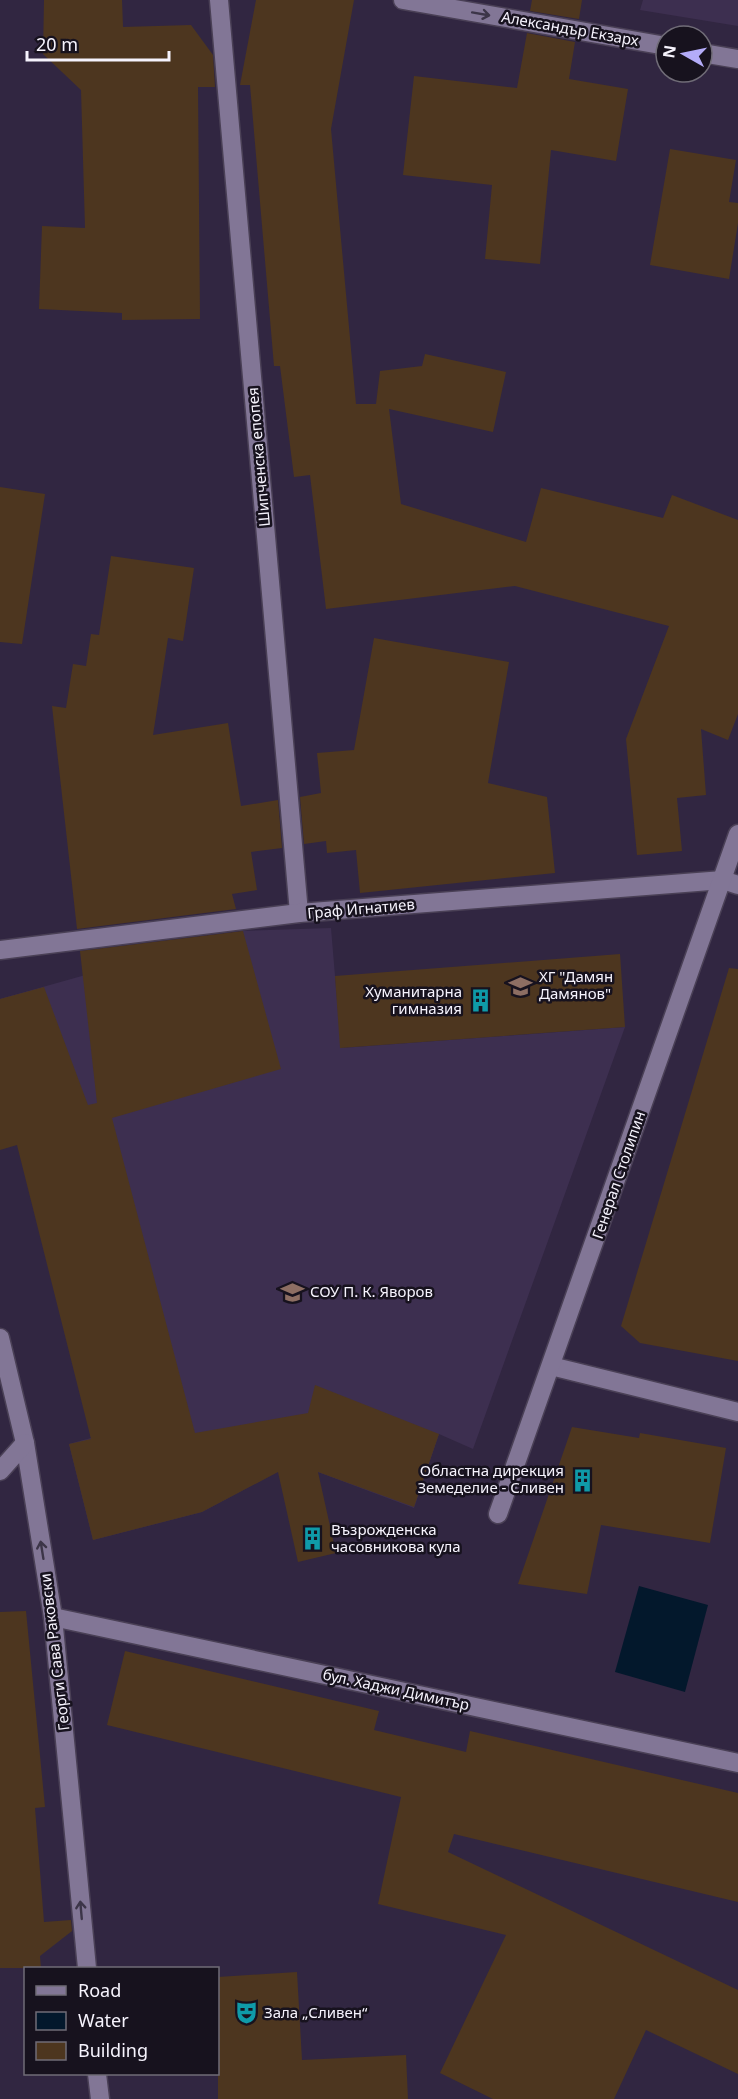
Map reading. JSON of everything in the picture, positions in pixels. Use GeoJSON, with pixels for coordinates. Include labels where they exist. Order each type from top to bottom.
{"type":"FeatureCollection","features":[{"type":"Feature","properties":{"kind":"street","name":"Шипченска епопея"},"geometry":{"type":"LineString","coordinates":[[219,0],[299,914]]}},
{"type":"Feature","properties":{"kind":"street","name":"Александър Екзарх"},"geometry":{"type":"LineString","coordinates":[[402,0],[654,44]]}},
{"type":"Feature","properties":{"kind":"street"},"geometry":{"type":"LineString","coordinates":[[714,54],[738,59]]}},
{"type":"Feature","properties":{"kind":"street","name":"Генерал Столипин"},"geometry":{"type":"LineString","coordinates":[[498,1514],[731,882],[738,834]]}},
{"type":"Feature","properties":{"kind":"street","name":"Граф Игнатиев"},"geometry":{"type":"LineString","coordinates":[[0,950],[299,914],[731,882]]}},
{"type":"Feature","properties":{"kind":"street","name":"Георги Сава Раковски"},"geometry":{"type":"LineString","coordinates":[[0,1338],[25,1443],[53,1617],[87,1967]]}},
{"type":"Feature","properties":{"kind":"street"},"geometry":{"type":"LineString","coordinates":[[551,1366],[738,1412]]}},
{"type":"Feature","properties":{"kind":"street"},"geometry":{"type":"LineString","coordinates":[[0,1471],[25,1443]]}},
{"type":"Feature","properties":{"kind":"street","name":"бул. Хаджи Димитър"},"geometry":{"type":"LineString","coordinates":[[53,1617],[738,1763]]}},
{"type":"Feature","properties":{"kind":"street"},"geometry":{"type":"LineString","coordinates":[[97,2075],[100,2099]]}},
{"type":"Feature","properties":{"kind":"shaded area"},"geometry":{"type":"Polygon","coordinates":[[[643,0],[738,0],[738,26],[640,10],[643,0]]]}},
{"type":"Feature","properties":{"kind":"shaded area","name":"СОУ П. К. Яворов"},"geometry":{"type":"Polygon","coordinates":[[[331,928],[341,1048],[625,1027],[473,1449],[439,1434],[414,1508],[294,1463],[202,1512],[93,1540],[69,1444],[91,1438],[0,999],[242,931],[331,928]]]}},
{"type":"Feature","properties":{"kind":"water"},"geometry":{"type":"Polygon","coordinates":[[[639,1586],[708,1605],[685,1692],[615,1672],[639,1586]]]}},
{"type":"Feature","properties":{"kind":"building"},"geometry":{"type":"Polygon","coordinates":[[[44,0],[122,0],[123,27],[191,25],[213,55],[215,87],[198,87],[200,319],[122,320],[122,313],[39,309],[42,226],[85,228],[81,90],[43,54],[44,0]]]}},
{"type":"Feature","properties":{"kind":"building"},"geometry":{"type":"Polygon","coordinates":[[[256,0],[354,0],[331,129],[356,404],[376,404],[380,371],[422,366],[425,354],[506,372],[493,432],[389,409],[401,504],[526,542],[541,488],[663,518],[672,495],[738,520],[738,714],[728,740],[701,729],[706,795],[677,798],[682,851],[637,855],[626,739],[669,626],[515,586],[326,609],[310,475],[294,477],[280,366],[274,366],[250,85],[240,85],[256,0]]]}},
{"type":"Feature","properties":{"kind":"building"},"geometry":{"type":"Polygon","coordinates":[[[532,0],[582,0],[579,19],[530,11],[532,0]]]}},
{"type":"Feature","properties":{"kind":"building"},"geometry":{"type":"Polygon","coordinates":[[[527,33],[575,42],[569,79],[628,89],[616,161],[551,150],[540,264],[485,259],[492,185],[403,175],[414,76],[517,88],[527,33]]]}},
{"type":"Feature","properties":{"kind":"building"},"geometry":{"type":"Polygon","coordinates":[[[670,149],[736,160],[729,202],[738,203],[738,223],[729,279],[650,265],[670,149]]]}},
{"type":"Feature","properties":{"kind":"building"},"geometry":{"type":"Polygon","coordinates":[[[0,487],[45,494],[22,644],[0,642],[0,487]]]}},
{"type":"Feature","properties":{"kind":"building"},"geometry":{"type":"Polygon","coordinates":[[[111,556],[194,568],[183,641],[168,638],[153,735],[228,723],[241,806],[278,800],[282,848],[251,852],[257,890],[232,894],[236,909],[77,929],[52,706],[66,708],[73,664],[86,666],[91,634],[99,635],[111,556]]]}},
{"type":"Feature","properties":{"kind":"building"},"geometry":{"type":"Polygon","coordinates":[[[374,638],[509,662],[488,783],[547,797],[555,873],[360,893],[356,850],[327,853],[326,841],[304,844],[300,797],[321,793],[317,753],[354,750],[374,638]]]}},
{"type":"Feature","properties":{"kind":"building"},"geometry":{"type":"Polygon","coordinates":[[[243,931],[281,1069],[112,1118],[195,1433],[308,1413],[315,1385],[439,1434],[414,1507],[318,1472],[336,1553],[298,1562],[278,1472],[202,1512],[93,1540],[69,1444],[91,1439],[17,1145],[0,1150],[0,999],[44,987],[88,1105],[97,1103],[80,951],[243,931]]]}},
{"type":"Feature","properties":{"kind":"building","name":"Хуманитарна гимназия"},"geometry":{"type":"Polygon","coordinates":[[[620,954],[625,1027],[340,1048],[335,976],[620,954]]]}},
{"type":"Feature","properties":{"kind":"building"},"geometry":{"type":"Polygon","coordinates":[[[729,968],[738,969],[738,1361],[640,1343],[621,1326],[729,968]]]}},
{"type":"Feature","properties":{"kind":"building"},"geometry":{"type":"Polygon","coordinates":[[[572,1427],[639,1438],[640,1433],[726,1448],[710,1543],[601,1525],[587,1594],[518,1584],[572,1427]]]}},
{"type":"Feature","properties":{"kind":"building"},"geometry":{"type":"Polygon","coordinates":[[[26,1611],[45,1807],[35,1808],[44,1922],[71,1920],[72,1931],[40,1956],[41,1967],[0,1968],[0,1612],[26,1611]]]}},
{"type":"Feature","properties":{"kind":"building"},"geometry":{"type":"Polygon","coordinates":[[[125,1651],[379,1711],[374,1730],[466,1752],[470,1731],[738,1793],[738,1902],[454,1834],[448,1852],[738,1990],[738,2074],[646,2030],[614,2099],[493,2099],[440,2073],[506,1935],[378,1904],[401,1797],[107,1725],[125,1651]]]}},
{"type":"Feature","properties":{"kind":"building"},"geometry":{"type":"Polygon","coordinates":[[[297,1972],[302,2060],[406,2055],[408,2099],[218,2099],[219,1977],[297,1972]]]}},
{"type":"Feature","properties":{"kind":"place","name":"ХГ \"Дамян Дамянов\""},"geometry":{"type":"Point","coordinates":[521,986]}},
{"type":"Feature","properties":{"kind":"place","name":"Хуманитарна гимназия"},"geometry":{"type":"Point","coordinates":[480,1001]}},
{"type":"Feature","properties":{"kind":"place","name":"СОУ П. К. Яворов"},"geometry":{"type":"Point","coordinates":[292,1292]}},
{"type":"Feature","properties":{"kind":"place","name":"Областна дирекция Земеделие - Сливен"},"geometry":{"type":"Point","coordinates":[582,1480]}},
{"type":"Feature","properties":{"kind":"place","name":"Възрожденска часовникова кула"},"geometry":{"type":"Point","coordinates":[313,1539]}},
{"type":"Feature","properties":{"kind":"place","name":"Зала „Сливен“"},"geometry":{"type":"Point","coordinates":[246,2013]}}]}
